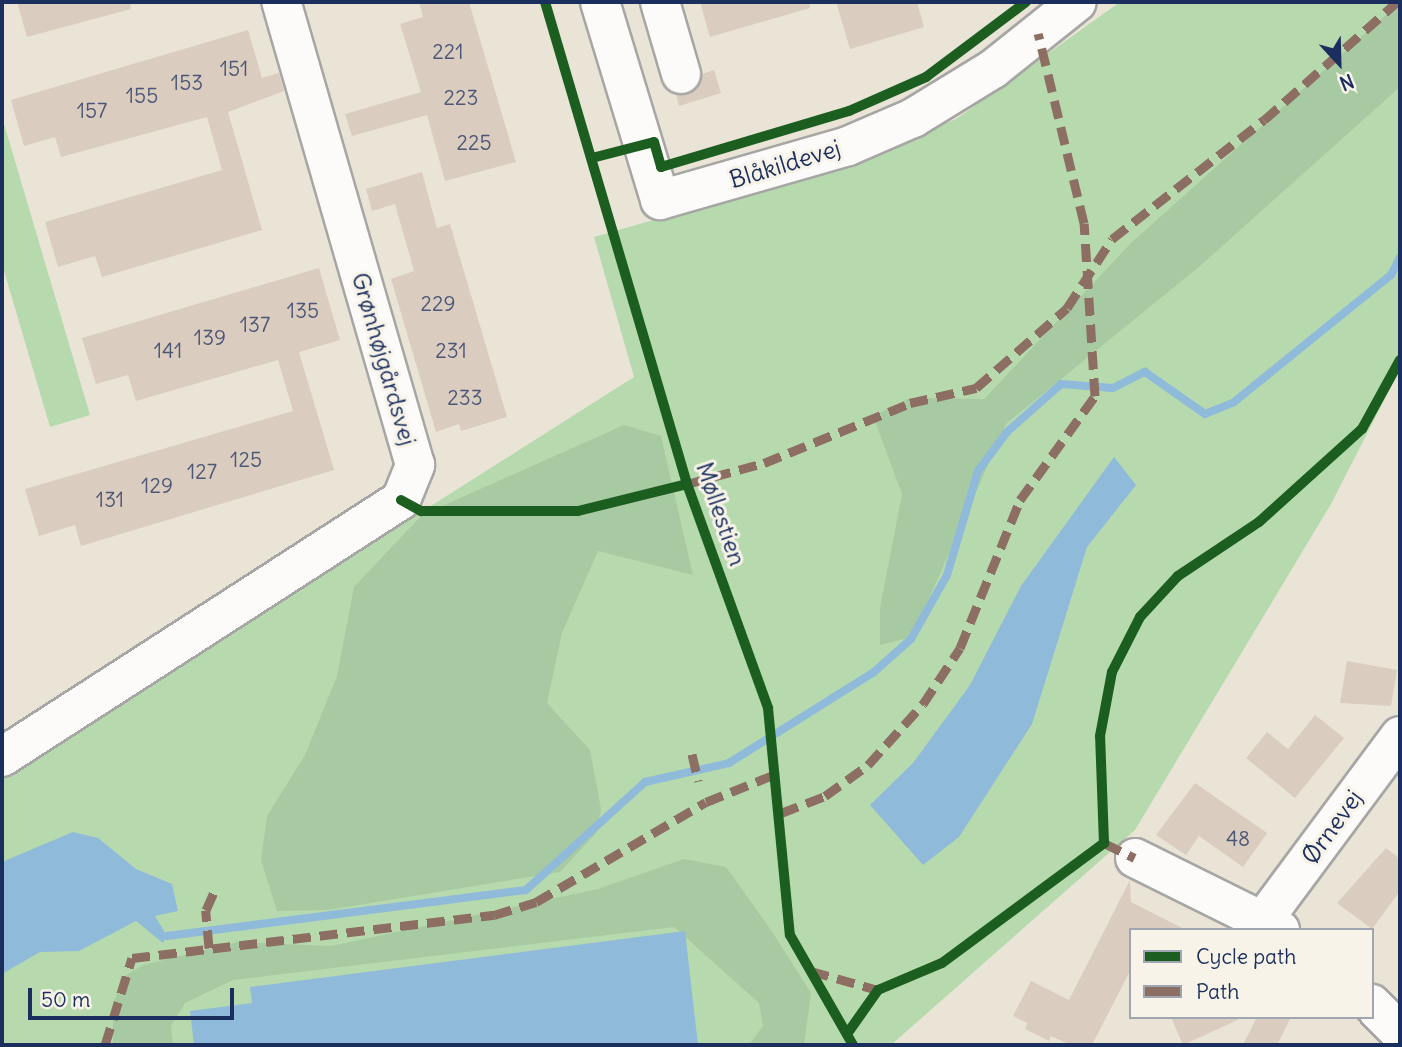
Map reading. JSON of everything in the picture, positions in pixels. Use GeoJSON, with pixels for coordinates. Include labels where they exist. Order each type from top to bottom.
{"type":"FeatureCollection","features":[{"type":"Feature","properties":{"kind":"street","name":"Grønhøjgårdsvej"},"geometry":{"type":"LineString","coordinates":[[2,757],[401,500],[415,465],[281,2]]}},
{"type":"Feature","properties":{"kind":"street","name":"Blåkildevej"},"geometry":{"type":"LineString","coordinates":[[600,2],[660,200],[848,146],[913,118],[993,69],[1077,2]]}},
{"type":"Feature","properties":{"kind":"street"},"geometry":{"type":"LineString","coordinates":[[614,47],[664,17],[681,74]]}},
{"type":"Feature","properties":{"kind":"street","name":"Ørnevej"},"geometry":{"type":"LineString","coordinates":[[1272,924],[1400,736]]}},
{"type":"Feature","properties":{"kind":"street"},"geometry":{"type":"LineString","coordinates":[[1135,858],[1272,924]]}},
{"type":"Feature","properties":{"kind":"street"},"geometry":{"type":"LineString","coordinates":[[1374,1006],[1400,1033]]}},
{"type":"Feature","properties":{"kind":"green space"},"geometry":{"type":"Polygon","coordinates":[[[1120,2],[1400,2],[1400,369],[1331,504],[1135,830],[891,1045],[2,1045],[2,778],[634,377],[594,237],[843,166],[956,119],[1120,2]]]}},
{"type":"Feature","properties":{"kind":"green space"},"geometry":{"type":"Polygon","coordinates":[[[1400,2],[1400,87],[1200,266],[1006,424],[912,637],[880,645],[880,608],[902,494],[873,416],[910,398],[984,399],[1131,243],[1400,2]]]}},
{"type":"Feature","properties":{"kind":"green space"},"geometry":{"type":"Polygon","coordinates":[[[2,117],[90,415],[50,427],[2,264],[2,117]]]}},
{"type":"Feature","properties":{"kind":"green space"},"geometry":{"type":"Polygon","coordinates":[[[624,425],[661,436],[693,575],[598,551],[562,633],[547,703],[590,750],[601,809],[596,833],[560,872],[328,910],[277,911],[261,860],[267,816],[305,755],[337,676],[354,587],[422,515],[624,425]]]}},
{"type":"Feature","properties":{"kind":"green space"},"geometry":{"type":"Polygon","coordinates":[[[684,859],[726,867],[771,930],[811,993],[804,1045],[749,1045],[763,1026],[759,1003],[674,927],[233,980],[185,1003],[171,1026],[173,1045],[113,1045],[113,1003],[125,976],[143,965],[238,942],[331,946],[598,889],[684,859]]]}},
{"type":"Feature","properties":{"kind":"water"},"geometry":{"type":"Polygon","coordinates":[[[1114,457],[1136,485],[1087,547],[1032,724],[959,837],[923,865],[870,805],[913,763],[970,685],[1021,586],[1114,457]]]}},
{"type":"Feature","properties":{"kind":"water"},"geometry":{"type":"Polygon","coordinates":[[[73,832],[98,838],[136,869],[172,884],[178,911],[155,916],[167,936],[163,943],[136,921],[79,951],[40,952],[2,974],[2,862],[73,832]]]}},
{"type":"Feature","properties":{"kind":"water"},"geometry":{"type":"Polygon","coordinates":[[[685,931],[698,1045],[194,1045],[190,1011],[252,1003],[250,987],[685,931]]]}},
{"type":"Feature","properties":{"kind":"building"},"geometry":{"type":"Polygon","coordinates":[[[17,2],[130,2],[131,9],[27,37],[17,2]]]}},
{"type":"Feature","properties":{"kind":"building"},"geometry":{"type":"Polygon","coordinates":[[[419,2],[469,2],[516,162],[445,181],[427,115],[352,136],[345,114],[421,92],[400,24],[423,17],[419,2]]]}},
{"type":"Feature","properties":{"kind":"building"},"geometry":{"type":"Polygon","coordinates":[[[700,2],[809,2],[810,8],[710,37],[700,2]]]}},
{"type":"Feature","properties":{"kind":"building"},"geometry":{"type":"Polygon","coordinates":[[[836,2],[917,2],[924,27],[850,49],[836,2]]]}},
{"type":"Feature","properties":{"kind":"building"},"geometry":{"type":"Polygon","coordinates":[[[248,30],[262,78],[279,73],[284,91],[228,112],[262,230],[102,277],[95,256],[58,267],[45,222],[222,170],[207,117],[61,157],[55,137],[24,146],[11,100],[248,30]]]}},
{"type":"Feature","properties":{"kind":"building"},"geometry":{"type":"Polygon","coordinates":[[[714,70],[721,93],[679,106],[676,95],[696,90],[702,74],[714,70]]]}},
{"type":"Feature","properties":{"kind":"building"},"geometry":{"type":"Polygon","coordinates":[[[422,172],[437,228],[450,224],[507,417],[461,431],[459,424],[436,432],[391,279],[414,271],[395,204],[372,211],[366,189],[422,172]]]}},
{"type":"Feature","properties":{"kind":"building"},"geometry":{"type":"Polygon","coordinates":[[[319,268],[340,340],[299,352],[334,470],[81,546],[75,525],[39,536],[25,489],[293,411],[278,360],[136,401],[128,375],[96,384],[82,338],[319,268]]]}},
{"type":"Feature","properties":{"kind":"building"},"geometry":{"type":"Polygon","coordinates":[[[1347,661],[1397,670],[1391,706],[1340,703],[1347,661]]]}},
{"type":"Feature","properties":{"kind":"building"},"geometry":{"type":"Polygon","coordinates":[[[1315,715],[1344,738],[1295,798],[1246,758],[1267,732],[1288,749],[1315,715]]]}},
{"type":"Feature","properties":{"kind":"building"},"geometry":{"type":"Polygon","coordinates":[[[1195,783],[1267,833],[1243,867],[1199,836],[1186,855],[1156,835],[1195,783]]]}},
{"type":"Feature","properties":{"kind":"building"},"geometry":{"type":"Polygon","coordinates":[[[1386,848],[1400,859],[1400,891],[1373,928],[1337,903],[1386,848]]]}},
{"type":"Feature","properties":{"kind":"building"},"geometry":{"type":"Polygon","coordinates":[[[1130,880],[1131,902],[1182,928],[1129,928],[1129,973],[1092,1045],[1071,1045],[1051,1036],[1049,1041],[1025,1029],[1027,1023],[1013,1016],[1031,981],[1069,1000],[1130,880]]]}},
{"type":"Feature","properties":{"kind":"building"},"geometry":{"type":"Polygon","coordinates":[[[1172,1019],[1240,1019],[1183,1045],[1172,1019]]]}},
{"type":"Feature","properties":{"kind":"building"},"geometry":{"type":"Polygon","coordinates":[[[1256,1019],[1290,1019],[1277,1045],[1243,1045],[1256,1019]]]}},
{"type":"Feature","properties":{"kind":"waterway"},"geometry":{"type":"LineString","coordinates":[[167,936],[526,890],[645,782],[729,763],[874,672],[911,639],[947,575],[978,471],[1007,432],[1061,384],[1113,388],[1145,372],[1205,414],[1234,402],[1391,275],[1400,257]]}},
{"type":"Feature","properties":{"kind":"marked path"},"geometry":{"type":"LineString","coordinates":[[687,484],[764,463],[910,403],[976,388],[1067,308],[1112,239],[1264,120],[1397,2]]}},
{"type":"Feature","properties":{"kind":"marked path"},"geometry":{"type":"LineString","coordinates":[[781,813],[825,796],[868,765],[923,704],[960,648],[1020,500],[1095,396],[1084,223],[1038,33]]}},
{"type":"Feature","properties":{"kind":"marked path"},"geometry":{"type":"LineString","coordinates":[[692,754],[698,781]]}},
{"type":"Feature","properties":{"kind":"marked path"},"geometry":{"type":"LineString","coordinates":[[105,1045],[132,958],[494,915],[536,902],[706,802],[778,773]]}},
{"type":"Feature","properties":{"kind":"marked path"},"geometry":{"type":"LineString","coordinates":[[1104,843],[1135,858]]}},
{"type":"Feature","properties":{"kind":"marked path"},"geometry":{"type":"LineString","coordinates":[[209,948],[206,910],[216,888]]}},
{"type":"Feature","properties":{"kind":"marked path"},"geometry":{"type":"LineString","coordinates":[[811,971],[878,990]]}},
{"type":"Feature","properties":{"kind":"cycle path","name":"Møllestien"},"geometry":{"type":"LineString","coordinates":[[545,2],[687,484],[768,708],[790,935],[853,1045]]}},
{"type":"Feature","properties":{"kind":"cycle path"},"geometry":{"type":"LineString","coordinates":[[592,158],[654,142],[661,167],[849,111],[926,77],[1026,2]]}},
{"type":"Feature","properties":{"kind":"cycle path"},"geometry":{"type":"LineString","coordinates":[[847,1034],[878,990],[942,963],[1104,843],[1100,736],[1112,672],[1140,617],[1178,576],[1259,522],[1362,429],[1400,360]]}},
{"type":"Feature","properties":{"kind":"cycle path","name":"Møllestien"},"geometry":{"type":"LineString","coordinates":[[401,500],[421,511],[578,511],[687,484]]}}]}
